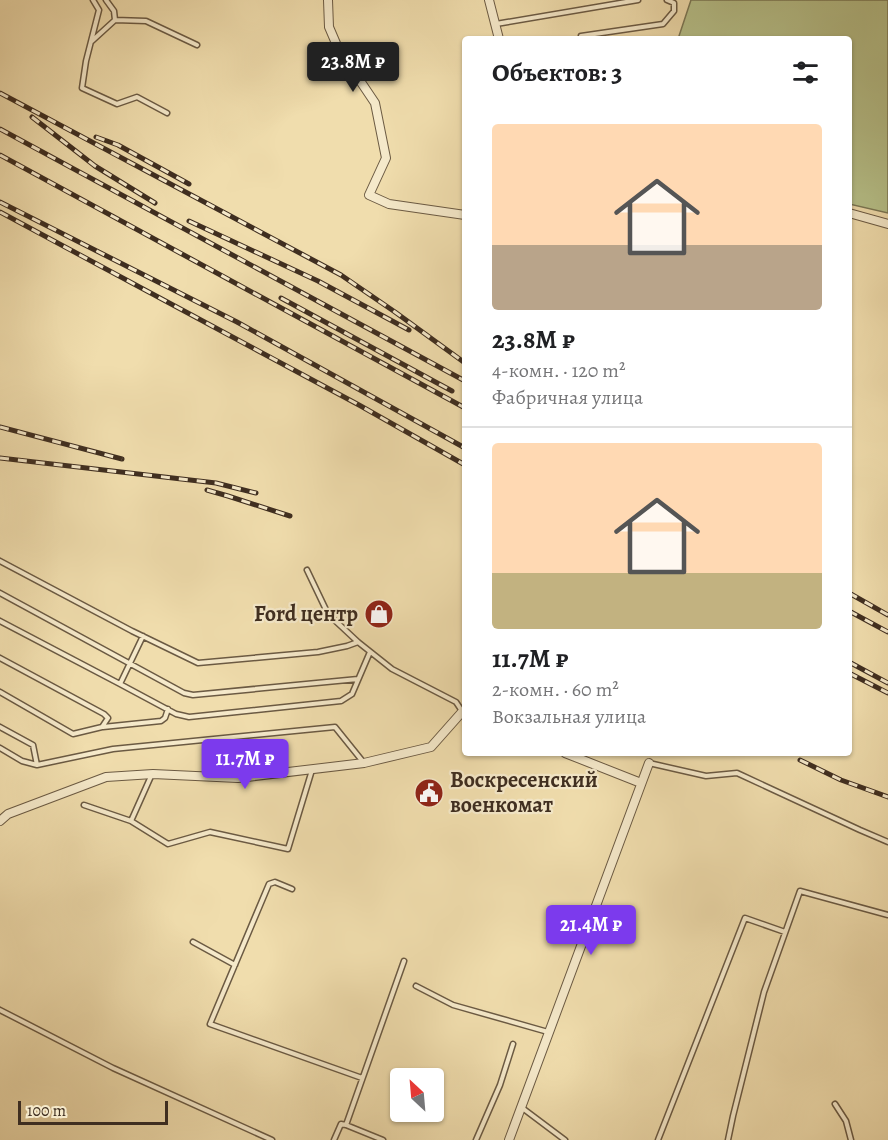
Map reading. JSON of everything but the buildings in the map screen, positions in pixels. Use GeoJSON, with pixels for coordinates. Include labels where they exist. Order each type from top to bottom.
{"type":"FeatureCollection","features":[{"type":"Feature","properties":{"kind":"street"},"geometry":{"type":"LineString","coordinates":[[328,0],[329,27],[338,48],[375,103],[386,158],[369,195],[389,204],[462,214]]}},
{"type":"Feature","properties":{"kind":"street"},"geometry":{"type":"LineString","coordinates":[[489,0],[498,36]]}},
{"type":"Feature","properties":{"kind":"street"},"geometry":{"type":"LineString","coordinates":[[852,214],[888,224]]}},
{"type":"Feature","properties":{"kind":"street"},"geometry":{"type":"LineString","coordinates":[[0,821],[8,814],[106,777],[153,774],[238,778],[364,764],[431,747],[462,714]]}},
{"type":"Feature","properties":{"kind":"street"},"geometry":{"type":"LineString","coordinates":[[573,756],[641,783]]}},
{"type":"Feature","properties":{"kind":"street"},"geometry":{"type":"LineString","coordinates":[[509,1140],[649,763]]}},
{"type":"Feature","properties":{"kind":"lane"},"geometry":{"type":"LineString","coordinates":[[93,0],[99,10],[86,61],[82,88],[117,104],[137,97],[167,113]]}},
{"type":"Feature","properties":{"kind":"lane"},"geometry":{"type":"LineString","coordinates":[[106,0],[114,11],[115,20]]}},
{"type":"Feature","properties":{"kind":"lane"},"geometry":{"type":"LineString","coordinates":[[495,24],[638,0]]}},
{"type":"Feature","properties":{"kind":"lane"},"geometry":{"type":"LineString","coordinates":[[581,36],[663,24],[674,11],[676,1],[667,0]]}},
{"type":"Feature","properties":{"kind":"lane"},"geometry":{"type":"LineString","coordinates":[[91,41],[115,20],[146,21],[196,45]]}},
{"type":"Feature","properties":{"kind":"lane"},"geometry":{"type":"LineString","coordinates":[[0,561],[198,663],[318,652],[358,642]]}},
{"type":"Feature","properties":{"kind":"lane"},"geometry":{"type":"LineString","coordinates":[[307,570],[328,614],[358,642],[392,669],[456,702],[462,710]]}},
{"type":"Feature","properties":{"kind":"lane"},"geometry":{"type":"LineString","coordinates":[[0,593],[184,693],[193,695],[358,679]]}},
{"type":"Feature","properties":{"kind":"lane"},"geometry":{"type":"LineString","coordinates":[[0,621],[176,714],[189,717],[341,701],[352,694],[370,652]]}},
{"type":"Feature","properties":{"kind":"lane"},"geometry":{"type":"LineString","coordinates":[[120,684],[144,636]]}},
{"type":"Feature","properties":{"kind":"lane"},"geometry":{"type":"LineString","coordinates":[[0,658],[104,714],[108,718],[102,728]]}},
{"type":"Feature","properties":{"kind":"lane"},"geometry":{"type":"LineString","coordinates":[[0,692],[73,734],[161,721],[165,718],[168,709]]}},
{"type":"Feature","properties":{"kind":"lane"},"geometry":{"type":"LineString","coordinates":[[0,727],[33,745],[37,765]]}},
{"type":"Feature","properties":{"kind":"lane"},"geometry":{"type":"LineString","coordinates":[[0,748],[37,765],[113,749],[335,728],[364,764]]}},
{"type":"Feature","properties":{"kind":"lane"},"geometry":{"type":"LineString","coordinates":[[649,763],[706,776],[737,773],[888,842]]}},
{"type":"Feature","properties":{"kind":"lane"},"geometry":{"type":"LineString","coordinates":[[84,805],[130,821],[168,844],[210,832],[288,849],[313,769]]}},
{"type":"Feature","properties":{"kind":"lane"},"geometry":{"type":"LineString","coordinates":[[130,821],[153,774]]}},
{"type":"Feature","properties":{"kind":"lane"},"geometry":{"type":"LineString","coordinates":[[292,889],[275,882],[269,884],[210,1024],[362,1078]]}},
{"type":"Feature","properties":{"kind":"lane"},"geometry":{"type":"LineString","coordinates":[[729,1140],[764,992],[800,891],[888,915]]}},
{"type":"Feature","properties":{"kind":"lane"},"geometry":{"type":"LineString","coordinates":[[658,1140],[745,918],[785,932]]}},
{"type":"Feature","properties":{"kind":"lane"},"geometry":{"type":"LineString","coordinates":[[193,942],[235,965]]}},
{"type":"Feature","properties":{"kind":"lane"},"geometry":{"type":"LineString","coordinates":[[346,1125],[404,961]]}},
{"type":"Feature","properties":{"kind":"lane"},"geometry":{"type":"LineString","coordinates":[[416,986],[453,1005],[549,1032]]}},
{"type":"Feature","properties":{"kind":"lane"},"geometry":{"type":"LineString","coordinates":[[0,1010],[113,1068],[272,1140]]}},
{"type":"Feature","properties":{"kind":"lane"},"geometry":{"type":"LineString","coordinates":[[476,1140],[500,1085],[513,1044]]}},
{"type":"Feature","properties":{"kind":"lane"},"geometry":{"type":"LineString","coordinates":[[835,1104],[846,1121],[851,1140]]}},
{"type":"Feature","properties":{"kind":"lane"},"geometry":{"type":"LineString","coordinates":[[521,1107],[565,1140]]}},
{"type":"Feature","properties":{"kind":"lane"},"geometry":{"type":"LineString","coordinates":[[334,1140],[341,1124],[383,1140]]}},
{"type":"Feature","properties":{"kind":"green space"},"geometry":{"type":"Polygon","coordinates":[[[691,0],[888,0],[888,213],[852,205],[852,36],[679,36],[691,0]]]}},
{"type":"Feature","properties":{"kind":"railway"},"geometry":{"type":"LineString","coordinates":[[0,93],[341,275],[462,361]]}},
{"type":"Feature","properties":{"kind":"railway"},"geometry":{"type":"LineString","coordinates":[[32,117],[95,166],[155,203]]}},
{"type":"Feature","properties":{"kind":"railway"},"geometry":{"type":"LineString","coordinates":[[0,129],[462,379]]}},
{"type":"Feature","properties":{"kind":"railway"},"geometry":{"type":"LineString","coordinates":[[96,137],[118,145],[189,184]]}},
{"type":"Feature","properties":{"kind":"railway"},"geometry":{"type":"LineString","coordinates":[[0,155],[462,406]]}},
{"type":"Feature","properties":{"kind":"railway"},"geometry":{"type":"LineString","coordinates":[[0,202],[237,322],[462,446]]}},
{"type":"Feature","properties":{"kind":"railway"},"geometry":{"type":"LineString","coordinates":[[0,212],[359,405],[462,463]]}},
{"type":"Feature","properties":{"kind":"railway"},"geometry":{"type":"LineString","coordinates":[[189,221],[318,281],[409,330]]}},
{"type":"Feature","properties":{"kind":"railway"},"geometry":{"type":"LineString","coordinates":[[281,298],[452,391]]}},
{"type":"Feature","properties":{"kind":"railway"},"geometry":{"type":"LineString","coordinates":[[0,427],[122,459]]}},
{"type":"Feature","properties":{"kind":"railway"},"geometry":{"type":"LineString","coordinates":[[0,458],[216,483],[256,493]]}},
{"type":"Feature","properties":{"kind":"railway"},"geometry":{"type":"LineString","coordinates":[[207,490],[290,516]]}},
{"type":"Feature","properties":{"kind":"railway"},"geometry":{"type":"LineString","coordinates":[[852,595],[888,615]]}},
{"type":"Feature","properties":{"kind":"railway"},"geometry":{"type":"LineString","coordinates":[[852,613],[888,632]]}},
{"type":"Feature","properties":{"kind":"railway"},"geometry":{"type":"LineString","coordinates":[[852,664],[888,683]]}},
{"type":"Feature","properties":{"kind":"railway"},"geometry":{"type":"LineString","coordinates":[[852,675],[888,693]]}},
{"type":"Feature","properties":{"kind":"railway"},"geometry":{"type":"LineString","coordinates":[[800,760],[841,780],[888,797]]}},
{"type":"Feature","properties":{"kind":"place","name":"Ford центр"},"geometry":{"type":"Point","coordinates":[379,614]}},
{"type":"Feature","properties":{"kind":"place","name":"Воскресенский военкомат"},"geometry":{"type":"Point","coordinates":[429,793]}}]}
